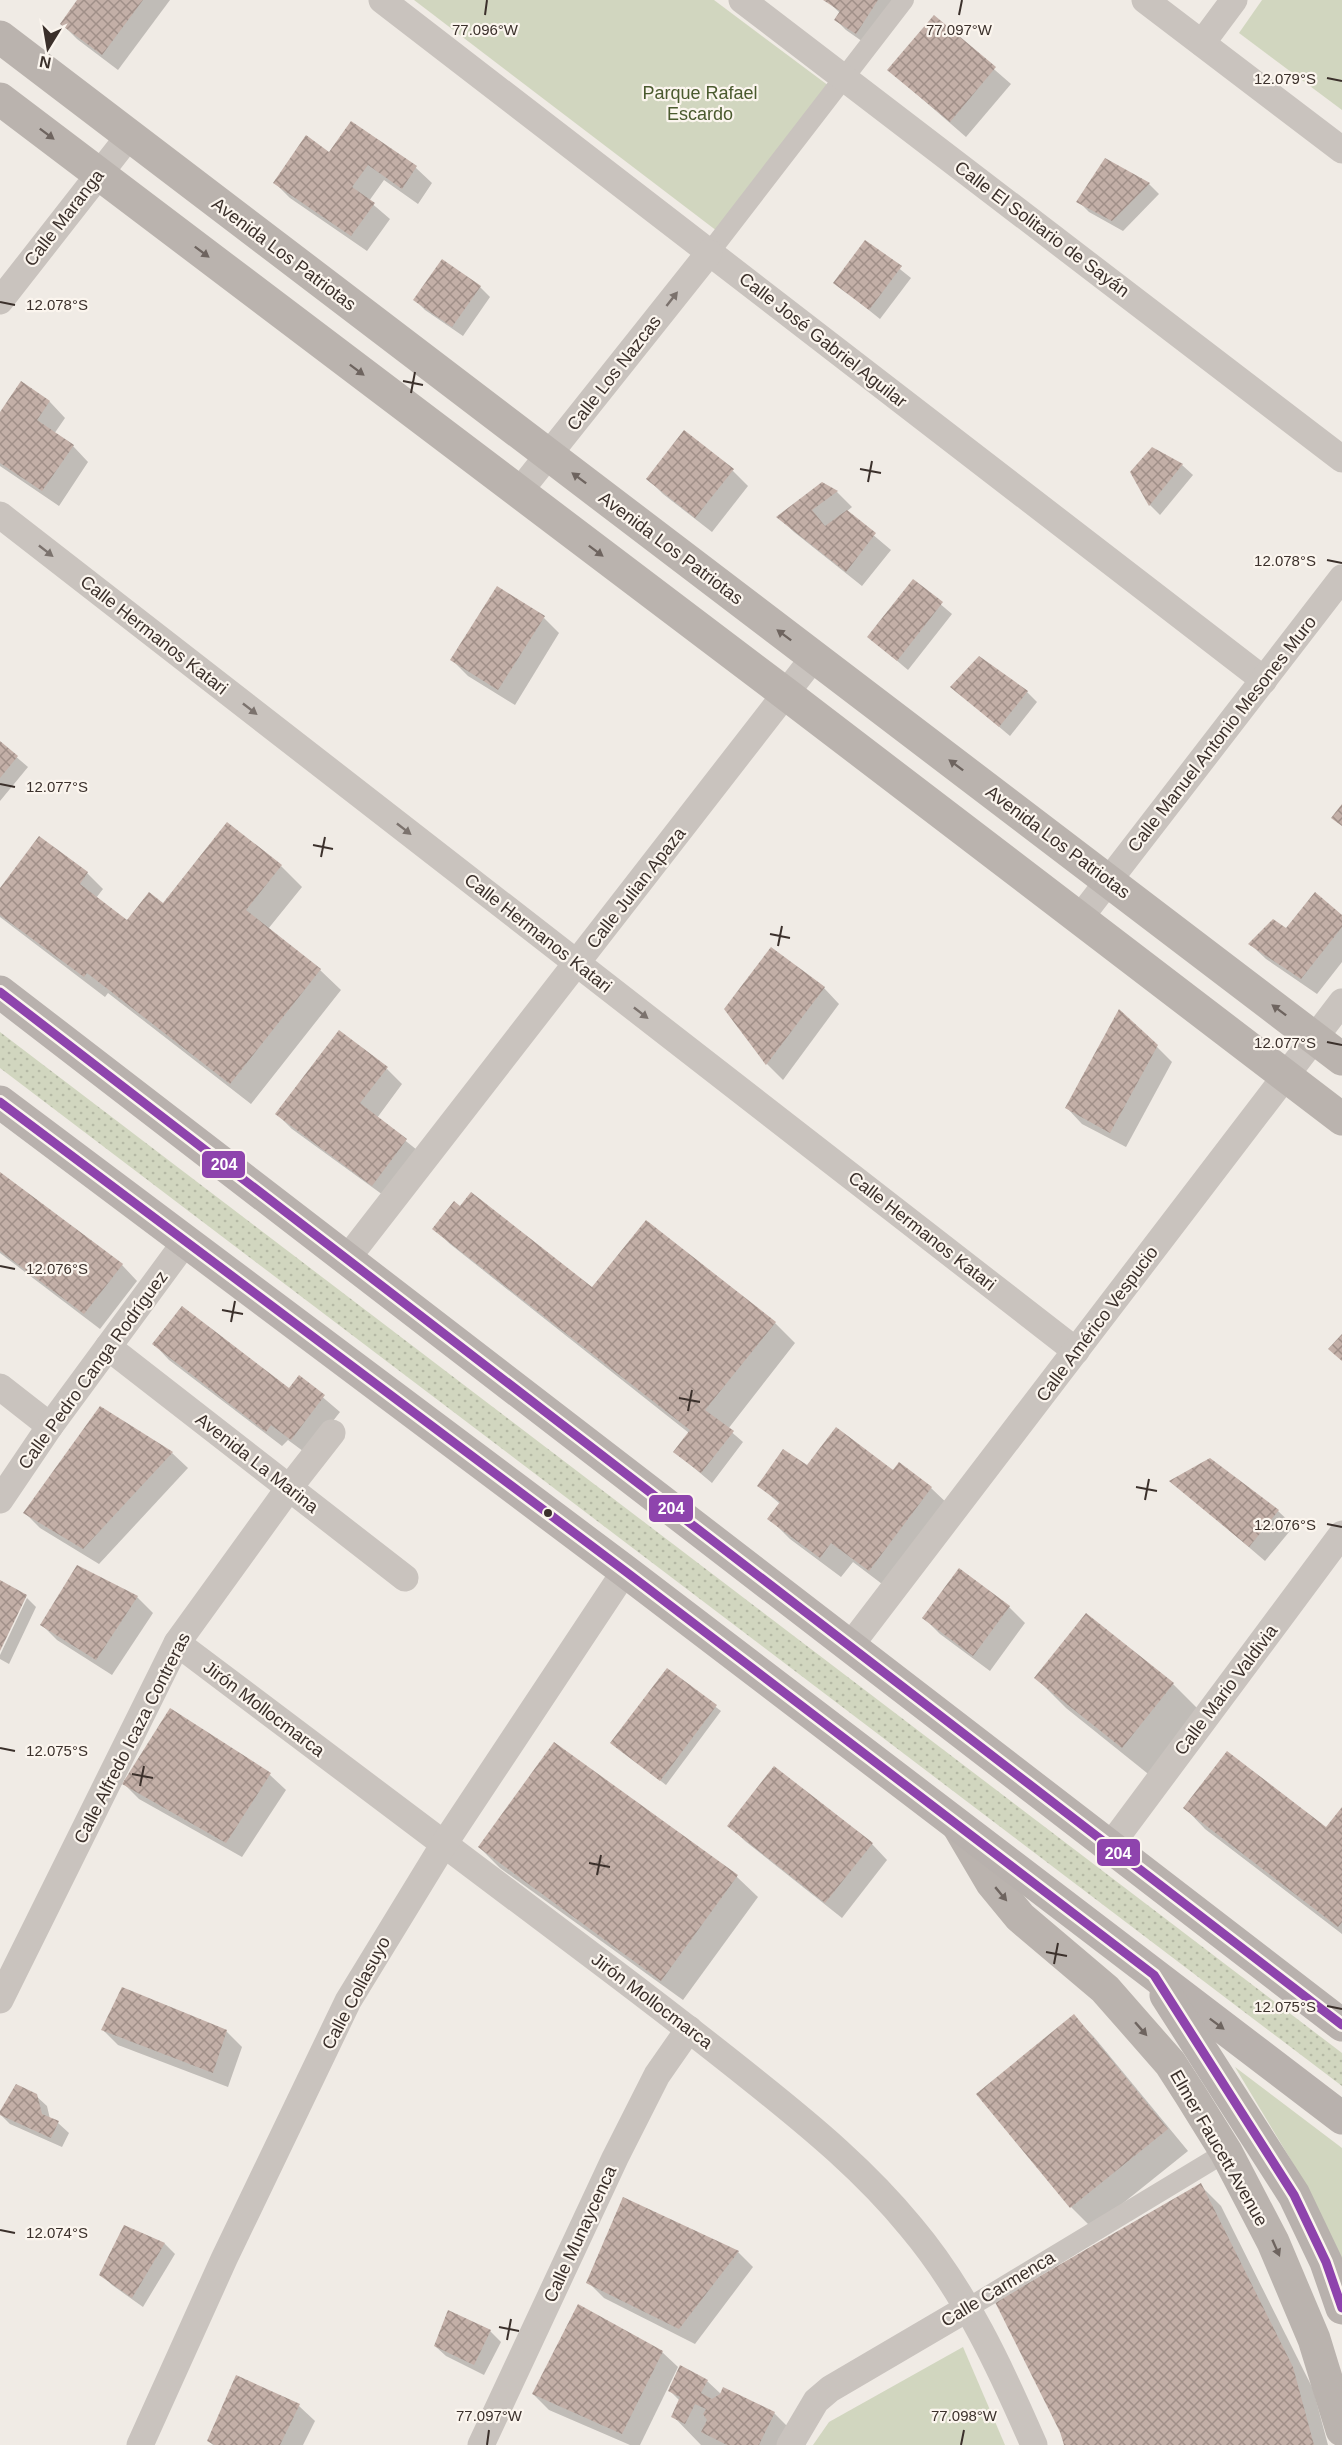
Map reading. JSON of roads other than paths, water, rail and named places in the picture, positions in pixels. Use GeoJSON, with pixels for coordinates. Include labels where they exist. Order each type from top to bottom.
{"type":"FeatureCollection","features":[{"type":"Feature","properties":{"kind":"main road","name":"Avenida Los Patriotas"},"geometry":{"type":"LineString","coordinates":[[0,37],[1342,1059]]}},
{"type":"Feature","properties":{"kind":"main road"},"geometry":{"type":"LineString","coordinates":[[0,99],[786,694],[1342,1119]]}},
{"type":"Feature","properties":{"kind":"main road"},"geometry":{"type":"LineString","coordinates":[[0,992],[1342,2025]]}},
{"type":"Feature","properties":{"kind":"main road"},"geometry":{"type":"LineString","coordinates":[[0,1102],[625,1570],[1342,2118]]}},
{"type":"Feature","properties":{"kind":"main road","name":"Elmer Faucett Avenue"},"geometry":{"type":"LineString","coordinates":[[959,1827],[992,1883],[1020,1917],[1105,1989],[1170,2063],[1226,2152],[1273,2242],[1314,2339],[1342,2430]]}},
{"type":"Feature","properties":{"kind":"main road"},"geometry":{"type":"LineString","coordinates":[[1154,1976],[1294,2195],[1326,2262],[1342,2308]]}},
{"type":"Feature","properties":{"kind":"street","name":"Calle José Gabriel Aguilar"},"geometry":{"type":"LineString","coordinates":[[382,0],[1264,680]]}},
{"type":"Feature","properties":{"kind":"street","name":"Calle El Solitario de Sayán"},"geometry":{"type":"LineString","coordinates":[[742,0],[1342,459]]}},
{"type":"Feature","properties":{"kind":"street"},"geometry":{"type":"LineString","coordinates":[[709,253],[904,0]]}},
{"type":"Feature","properties":{"kind":"street"},"geometry":{"type":"LineString","coordinates":[[1145,0],[1342,150]]}},
{"type":"Feature","properties":{"kind":"street"},"geometry":{"type":"LineString","coordinates":[[1202,43],[1234,0]]}},
{"type":"Feature","properties":{"kind":"street","name":"Calle Maranga"},"geometry":{"type":"LineString","coordinates":[[0,301],[129,136]]}},
{"type":"Feature","properties":{"kind":"street","name":"Calle Los Nazcas"},"geometry":{"type":"LineString","coordinates":[[518,493],[709,253]]}},
{"type":"Feature","properties":{"kind":"street","name":"Calle Hermanos Katari"},"geometry":{"type":"LineString","coordinates":[[0,515],[1076,1351]]}},
{"type":"Feature","properties":{"kind":"street","name":"Calle Manuel Antonio Mesones Muro"},"geometry":{"type":"LineString","coordinates":[[1079,919],[1342,579]]}},
{"type":"Feature","properties":{"kind":"street","name":"Calle Julian Apaza"},"geometry":{"type":"LineString","coordinates":[[346,1260],[814,657]]}},
{"type":"Feature","properties":{"kind":"street","name":"Calle Américo Vespucio"},"geometry":{"type":"LineString","coordinates":[[850,1646],[1342,1002]]}},
{"type":"Feature","properties":{"kind":"street","name":"Calle Pedro Canga Rodríguez"},"geometry":{"type":"LineString","coordinates":[[0,1500],[50,1426],[186,1241]]}},
{"type":"Feature","properties":{"kind":"street","name":"Avenida La Marina"},"geometry":{"type":"LineString","coordinates":[[108,1347],[405,1578]]}},
{"type":"Feature","properties":{"kind":"street"},"geometry":{"type":"LineString","coordinates":[[0,1387],[50,1426]]}},
{"type":"Feature","properties":{"kind":"street","name":"Calle Alfredo Icaza Contreras"},"geometry":{"type":"LineString","coordinates":[[0,2000],[177,1643],[289,1488],[332,1433]]}},
{"type":"Feature","properties":{"kind":"street","name":"Calle Mario Valdivia"},"geometry":{"type":"LineString","coordinates":[[1110,1846],[1342,1534]]}},
{"type":"Feature","properties":{"kind":"street","name":"Calle Collasuyo"},"geometry":{"type":"LineString","coordinates":[[140,2445],[224,2259],[348,2001],[444,1844],[625,1570]]}},
{"type":"Feature","properties":{"kind":"street","name":"Jirón Mollocmarca"},"geometry":{"type":"LineString","coordinates":[[177,1643],[689,2029],[823,2136],[913,2229],[968,2308],[1034,2445]]}},
{"type":"Feature","properties":{"kind":"street","name":"Calle Munaycenca"},"geometry":{"type":"LineString","coordinates":[[481,2445],[615,2158],[657,2075],[689,2029]]}},
{"type":"Feature","properties":{"kind":"street","name":"Calle Carmenca"},"geometry":{"type":"LineString","coordinates":[[790,2445],[816,2402],[830,2389],[1226,2152]]}},
{"type":"Feature","properties":{"kind":"park label","name":"Parque Rafael Escardo"},"geometry":{"type":"Point","coordinates":[700,103]}}]}
